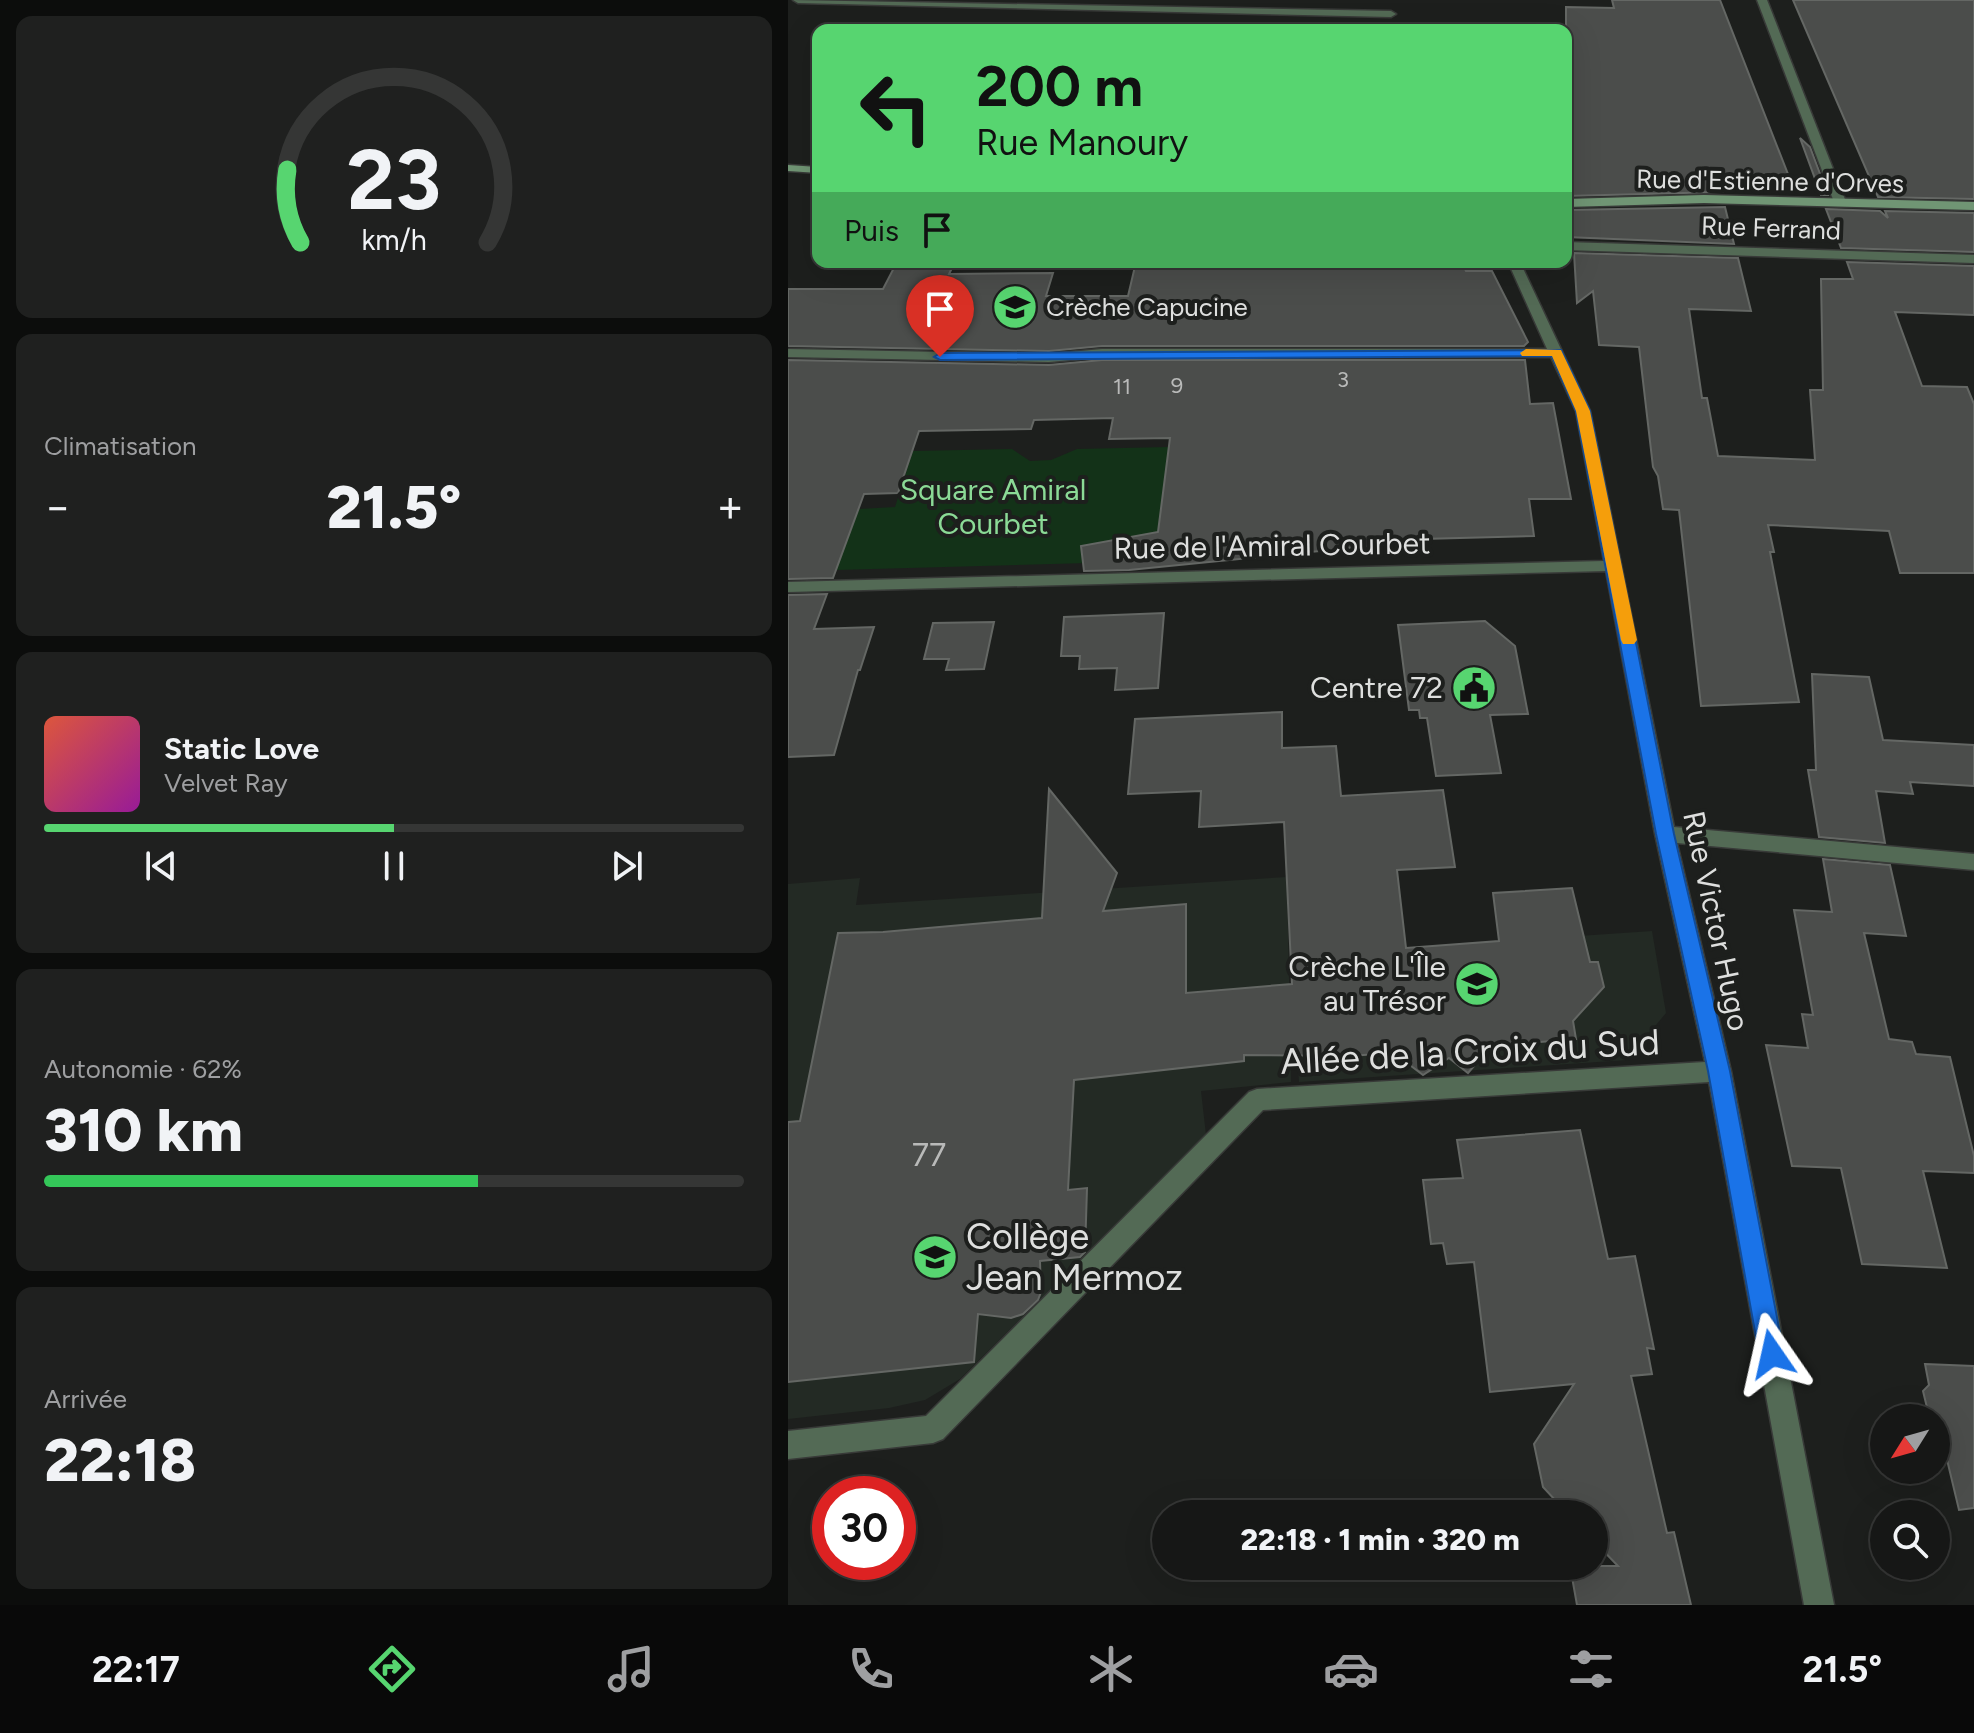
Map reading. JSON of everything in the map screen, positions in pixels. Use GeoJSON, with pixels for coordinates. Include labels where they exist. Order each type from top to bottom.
{"type":"FeatureCollection","features":[{"type":"Feature","properties":{"kind":"street"},"geometry":{"type":"LineString","coordinates":[[798,0],[1393,18],[1385,0]]}},
{"type":"Feature","properties":{"kind":"street"},"geometry":{"type":"LineString","coordinates":[[1762,0],[1840,202]]}},
{"type":"Feature","properties":{"kind":"street"},"geometry":{"type":"LineString","coordinates":[[788,168],[812,170]]}},
{"type":"Feature","properties":{"kind":"street","name":"Rue d'Estienne d'Orves"},"geometry":{"type":"LineString","coordinates":[[1572,203],[1683,199],[1974,206]]}},
{"type":"Feature","properties":{"kind":"street","name":"Rue Ferrand"},"geometry":{"type":"LineString","coordinates":[[1572,246],[1974,259]]}},
{"type":"Feature","properties":{"kind":"street","name":"Rue Victor Hugo"},"geometry":{"type":"LineString","coordinates":[[1517,268],[1583,411],[1665,834],[1719,1071],[1819,1605]]}},
{"type":"Feature","properties":{"kind":"street"},"geometry":{"type":"LineString","coordinates":[[788,353],[1049,358],[1102,353],[1557,353]]}},
{"type":"Feature","properties":{"kind":"street","name":"Rue de l'Amiral Courbet"},"geometry":{"type":"LineString","coordinates":[[788,587],[1613,566]]}},
{"type":"Feature","properties":{"kind":"street"},"geometry":{"type":"LineString","coordinates":[[1665,834],[1974,862]]}},
{"type":"Feature","properties":{"kind":"street","name":"Allée de la Croix du Sud"},"geometry":{"type":"LineString","coordinates":[[788,1445],[933,1429],[1257,1100],[1719,1071]]}},
{"type":"Feature","properties":{"kind":"shaded area","name":"Collège Jean Mermoz"},"geometry":{"type":"Polygon","coordinates":[[[1287,877],[1291,1082],[1201,1091],[1206,1135],[960,1379],[925,1400],[889,1408],[788,1419],[788,884],[860,878],[856,905],[1287,877]]]}},
{"type":"Feature","properties":{"kind":"shaded area","name":"Crèche L'Île au Trésor"},"geometry":{"type":"Polygon","coordinates":[[[1652,931],[1666,1013],[1627,1060],[1299,1082],[1291,956],[1652,931]]]}},
{"type":"Feature","properties":{"kind":"green space","name":"Square Amiral Courbet"},"geometry":{"type":"Polygon","coordinates":[[[1169,447],[1160,561],[836,570],[859,509],[895,507],[913,451],[1012,449],[1030,461],[1051,460],[1077,449],[1169,447]]]}},
{"type":"Feature","properties":{"kind":"building"},"geometry":{"type":"Polygon","coordinates":[[[1612,0],[1720,0],[1793,187],[1720,185],[1722,192],[1572,196],[1572,24],[1566,24],[1566,7],[1614,8],[1612,0]]]}},
{"type":"Feature","properties":{"kind":"building"},"geometry":{"type":"Polygon","coordinates":[[[1793,0],[1974,0],[1974,199],[1878,197],[1793,0]]]}},
{"type":"Feature","properties":{"kind":"building"},"geometry":{"type":"Polygon","coordinates":[[[1800,138],[1810,147],[1828,195],[1821,195],[1800,138]]]}},
{"type":"Feature","properties":{"kind":"building"},"geometry":{"type":"Polygon","coordinates":[[[1725,207],[1734,244],[1572,237],[1572,210],[1725,207]]]}},
{"type":"Feature","properties":{"kind":"building"},"geometry":{"type":"Polygon","coordinates":[[[1826,209],[1880,211],[1888,218],[1885,211],[1974,213],[1974,252],[1841,248],[1826,209]]]}},
{"type":"Feature","properties":{"kind":"building"},"geometry":{"type":"Polygon","coordinates":[[[1574,253],[1738,258],[1751,311],[1689,309],[1702,398],[1707,398],[1718,456],[1815,460],[1810,390],[1823,390],[1821,279],[1853,279],[1847,262],[1974,266],[1974,315],[1895,312],[1922,386],[1967,387],[1974,404],[1974,573],[1900,573],[1889,531],[1768,525],[1774,552],[1770,552],[1799,702],[1701,706],[1679,510],[1663,509],[1658,476],[1653,467],[1639,347],[1599,345],[1593,291],[1577,303],[1574,253]]]}},
{"type":"Feature","properties":{"kind":"building"},"geometry":{"type":"Polygon","coordinates":[[[894,268],[952,268],[949,274],[1053,273],[1046,296],[1128,296],[1135,268],[1465,268],[1466,271],[1492,271],[1528,342],[1524,346],[1102,346],[1049,351],[788,346],[788,289],[883,289],[894,268]]]}},
{"type":"Feature","properties":{"kind":"building"},"geometry":{"type":"Polygon","coordinates":[[[788,360],[1049,365],[1102,360],[1525,360],[1530,404],[1553,403],[1571,499],[1529,499],[1534,536],[1385,540],[1390,544],[1129,570],[1084,571],[1081,546],[1158,532],[1170,438],[1109,439],[1113,418],[1034,420],[1031,429],[919,431],[898,493],[864,494],[833,578],[788,579],[788,360]]]}},
{"type":"Feature","properties":{"kind":"building"},"geometry":{"type":"Polygon","coordinates":[[[827,594],[814,629],[874,627],[858,670],[834,755],[788,757],[788,595],[827,594]]]}},
{"type":"Feature","properties":{"kind":"building"},"geometry":{"type":"Polygon","coordinates":[[[1164,613],[1158,688],[1115,690],[1117,668],[1079,669],[1080,656],[1061,656],[1064,617],[1164,613]]]}},
{"type":"Feature","properties":{"kind":"building"},"geometry":{"type":"Polygon","coordinates":[[[1485,621],[1515,646],[1528,714],[1490,715],[1501,773],[1436,776],[1427,718],[1420,718],[1419,710],[1409,710],[1398,625],[1485,621]]]}},
{"type":"Feature","properties":{"kind":"building"},"geometry":{"type":"Polygon","coordinates":[[[994,622],[984,669],[946,670],[949,659],[924,659],[933,623],[994,622]]]}},
{"type":"Feature","properties":{"kind":"building"},"geometry":{"type":"Polygon","coordinates":[[[1812,674],[1869,677],[1883,740],[1974,745],[1974,786],[1910,782],[1913,794],[1876,791],[1885,843],[1819,837],[1808,770],[1816,770],[1812,674]]]}},
{"type":"Feature","properties":{"kind":"building","name":"Collège Jean Mermoz"},"geometry":{"type":"Polygon","coordinates":[[[1282,712],[1282,748],[1336,746],[1341,796],[1443,790],[1455,867],[1397,870],[1406,948],[1499,941],[1493,893],[1572,888],[1590,962],[1598,962],[1604,987],[1573,1021],[1576,1039],[1491,1046],[1468,1073],[1449,1058],[1423,1075],[1394,1053],[1244,1055],[1244,1061],[1074,1080],[1068,1190],[1087,1188],[1085,1252],[1080,1257],[1040,1261],[1041,1292],[1038,1300],[1023,1314],[1011,1318],[978,1314],[974,1362],[788,1382],[788,1122],[800,1121],[838,933],[1042,918],[1049,789],[1117,873],[1103,911],[1186,904],[1186,993],[1292,984],[1284,822],[1199,827],[1201,791],[1128,794],[1135,719],[1282,712]]]}},
{"type":"Feature","properties":{"kind":"building"},"geometry":{"type":"Polygon","coordinates":[[[1823,859],[1890,865],[1906,936],[1864,933],[1889,1039],[1912,1042],[1916,1054],[1950,1057],[1974,1156],[1974,1173],[1923,1171],[1947,1268],[1862,1264],[1841,1168],[1792,1166],[1766,1045],[1808,1048],[1802,1014],[1813,1015],[1794,910],[1832,912],[1823,859]]]}},
{"type":"Feature","properties":{"kind":"building"},"geometry":{"type":"Polygon","coordinates":[[[1580,1130],[1608,1259],[1635,1256],[1654,1349],[1647,1348],[1652,1374],[1631,1376],[1667,1533],[1674,1532],[1691,1605],[1577,1605],[1573,1580],[1608,1580],[1608,1566],[1618,1566],[1608,1556],[1608,1500],[1555,1500],[1543,1487],[1534,1444],[1574,1384],[1490,1392],[1474,1262],[1447,1264],[1443,1243],[1431,1244],[1423,1180],[1463,1178],[1457,1140],[1580,1130]]]}},
{"type":"Feature","properties":{"kind":"building"},"geometry":{"type":"Polygon","coordinates":[[[1925,1364],[1974,1366],[1974,1508],[1959,1510],[1950,1472],[1950,1404],[1926,1404],[1923,1391],[1929,1385],[1925,1364]]]}},
{"type":"Feature","properties":{"kind":"slow traffic"},"geometry":{"type":"LineString","coordinates":[[1526,353],[1557,353],[1583,411],[1629,640]]}},
{"type":"Feature","properties":{"kind":"place","name":"Crèche Capucine"},"geometry":{"type":"Point","coordinates":[1015,307]}},
{"type":"Feature","properties":{"kind":"place","name":"Centre 72"},"geometry":{"type":"Point","coordinates":[1474,688]}},
{"type":"Feature","properties":{"kind":"place","name":"Crèche L'Île au Trésor"},"geometry":{"type":"Point","coordinates":[1477,984]}},
{"type":"Feature","properties":{"kind":"place","name":"Collège Jean Mermoz"},"geometry":{"type":"Point","coordinates":[935,1257]}},
{"type":"Feature","properties":{"kind":"route"},"geometry":{"type":"LineString","coordinates":[[940,357],[1049,358],[1102,353],[1557,353],[1583,411],[1589,438],[1665,834],[1719,1071],[1772,1354]]}}]}
